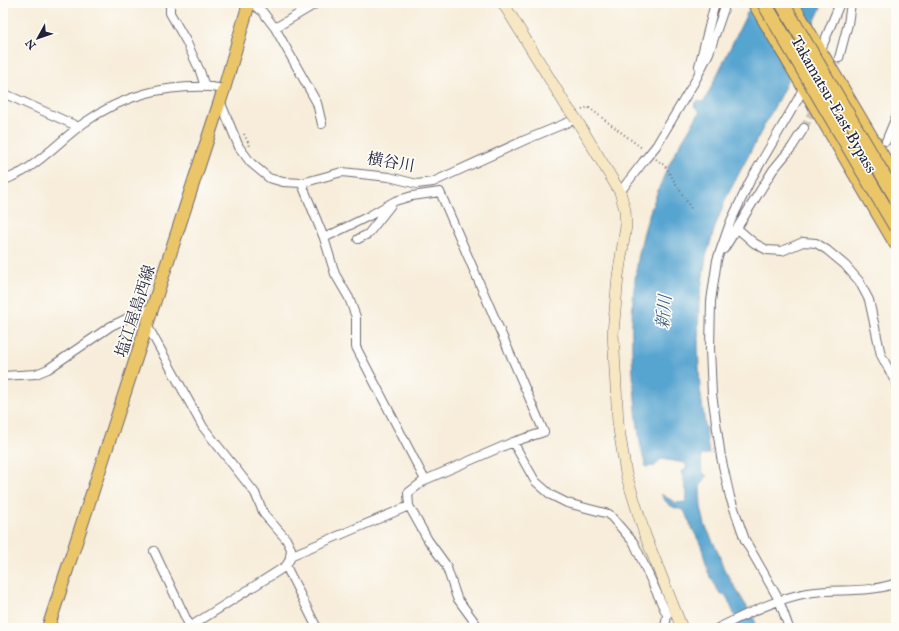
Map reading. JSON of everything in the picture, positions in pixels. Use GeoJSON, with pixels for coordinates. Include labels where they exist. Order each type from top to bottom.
{"type":"FeatureCollection","features":[{"type":"Feature","properties":{"kind":"highway","name":"Takamatsu-East Bypass"},"geometry":{"type":"LineString","coordinates":[[755,3],[896,243]]}},
{"type":"Feature","properties":{"kind":"highway"},"geometry":{"type":"LineString","coordinates":[[764,3],[896,227]]}},
{"type":"Feature","properties":{"kind":"highway"},"geometry":{"type":"LineString","coordinates":[[782,3],[896,197]]}},
{"type":"Feature","properties":{"kind":"highway","name":"Takamatsu-East Bypass"},"geometry":{"type":"LineString","coordinates":[[791,3],[896,180]]}},
{"type":"Feature","properties":{"kind":"main road","name":"塩江屋島西線"},"geometry":{"type":"LineString","coordinates":[[48,628],[222,96],[250,3]]}},
{"type":"Feature","properties":{"kind":"street"},"geometry":{"type":"LineString","coordinates":[[170,3],[170,13],[186,41],[208,87],[222,96],[239,147],[251,163],[269,178],[283,182],[302,183],[342,172],[389,177],[417,184],[433,182]]}},
{"type":"Feature","properties":{"kind":"street"},"geometry":{"type":"LineString","coordinates":[[250,3],[262,11],[275,28],[317,103],[322,124]]}},
{"type":"Feature","properties":{"kind":"street"},"geometry":{"type":"LineString","coordinates":[[275,28],[317,3]]}},
{"type":"Feature","properties":{"kind":"street"},"geometry":{"type":"LineString","coordinates":[[503,3],[567,107],[578,115],[620,192],[625,210],[626,226],[618,276],[613,333],[618,424],[626,474],[646,535],[682,628]]}},
{"type":"Feature","properties":{"kind":"street"},"geometry":{"type":"LineString","coordinates":[[695,81],[715,3]]}},
{"type":"Feature","properties":{"kind":"street"},"geometry":{"type":"LineString","coordinates":[[620,192],[656,146],[695,81],[709,53],[726,3]]}},
{"type":"Feature","properties":{"kind":"street"},"geometry":{"type":"LineString","coordinates":[[790,628],[746,540],[730,497],[721,457],[712,394],[710,349],[711,301],[717,260],[730,223],[750,182],[804,85],[817,47],[840,3]]}},
{"type":"Feature","properties":{"kind":"street"},"geometry":{"type":"LineString","coordinates":[[839,58],[848,24],[851,3]]}},
{"type":"Feature","properties":{"kind":"street"},"geometry":{"type":"LineString","coordinates":[[3,181],[22,172],[42,158],[79,127],[101,112],[130,97],[182,87],[208,87]]}},
{"type":"Feature","properties":{"kind":"street"},"geometry":{"type":"LineString","coordinates":[[3,93],[79,127]]}},
{"type":"Feature","properties":{"kind":"street"},"geometry":{"type":"LineString","coordinates":[[358,239],[368,234],[400,194],[415,190],[578,115]]}},
{"type":"Feature","properties":{"kind":"street"},"geometry":{"type":"LineString","coordinates":[[886,141],[896,117]]}},
{"type":"Feature","properties":{"kind":"street"},"geometry":{"type":"LineString","coordinates":[[717,260],[774,170],[792,147],[804,128]]}},
{"type":"Feature","properties":{"kind":"street"},"geometry":{"type":"LineString","coordinates":[[302,183],[324,238],[335,274],[349,298],[356,317],[356,347],[425,480]]}},
{"type":"Feature","properties":{"kind":"street"},"geometry":{"type":"LineString","coordinates":[[324,238],[369,216],[395,201],[412,196],[440,192],[544,432],[514,442],[425,480],[408,493],[409,506],[428,540],[446,565],[457,598],[479,628]]}},
{"type":"Feature","properties":{"kind":"street"},"geometry":{"type":"LineString","coordinates":[[738,229],[754,243],[767,250],[782,251],[803,242],[816,243],[845,265],[859,281],[869,300],[881,355],[896,383]]}},
{"type":"Feature","properties":{"kind":"street"},"geometry":{"type":"LineString","coordinates":[[3,376],[36,374],[48,369],[111,326],[152,308]]}},
{"type":"Feature","properties":{"kind":"street"},"geometry":{"type":"LineString","coordinates":[[147,325],[203,427],[255,494],[264,514],[286,539],[291,549],[286,566],[189,627],[154,551]]}},
{"type":"Feature","properties":{"kind":"street"},"geometry":{"type":"LineString","coordinates":[[514,442],[536,481],[551,495],[567,503],[609,514],[634,543],[667,615],[665,628]]}},
{"type":"Feature","properties":{"kind":"street"},"geometry":{"type":"LineString","coordinates":[[290,556],[409,506]]}},
{"type":"Feature","properties":{"kind":"street"},"geometry":{"type":"LineString","coordinates":[[286,566],[317,628]]}},
{"type":"Feature","properties":{"kind":"street"},"geometry":{"type":"LineString","coordinates":[[718,628],[776,602],[808,593],[872,589],[896,583]]}},
{"type":"Feature","properties":{"kind":"path"},"geometry":{"type":"LineString","coordinates":[[578,115],[588,107],[648,153]]}},
{"type":"Feature","properties":{"kind":"path"},"geometry":{"type":"LineString","coordinates":[[243,132],[253,151]]}},
{"type":"Feature","properties":{"kind":"path"},"geometry":{"type":"LineString","coordinates":[[654,158],[665,166],[692,210]]}},
{"type":"Feature","properties":{"kind":"water","name":"新川"},"geometry":{"type":"Polygon","coordinates":[[[752,3],[823,3],[782,92],[726,198],[706,257],[699,301],[698,346],[700,389],[709,454],[701,455],[702,472],[707,476],[700,487],[701,507],[705,525],[724,569],[758,628],[740,628],[727,597],[719,592],[708,572],[701,545],[684,510],[670,505],[661,494],[676,503],[686,502],[687,495],[682,472],[687,468],[685,463],[661,459],[655,466],[646,467],[640,441],[633,375],[632,327],[638,257],[650,212],[665,173],[700,111],[694,106],[697,101],[704,102],[752,3]]]}},
{"type":"Feature","properties":{"kind":"tunnel"},"geometry":{"type":"LineString","coordinates":[[804,128],[839,58]]}}]}
